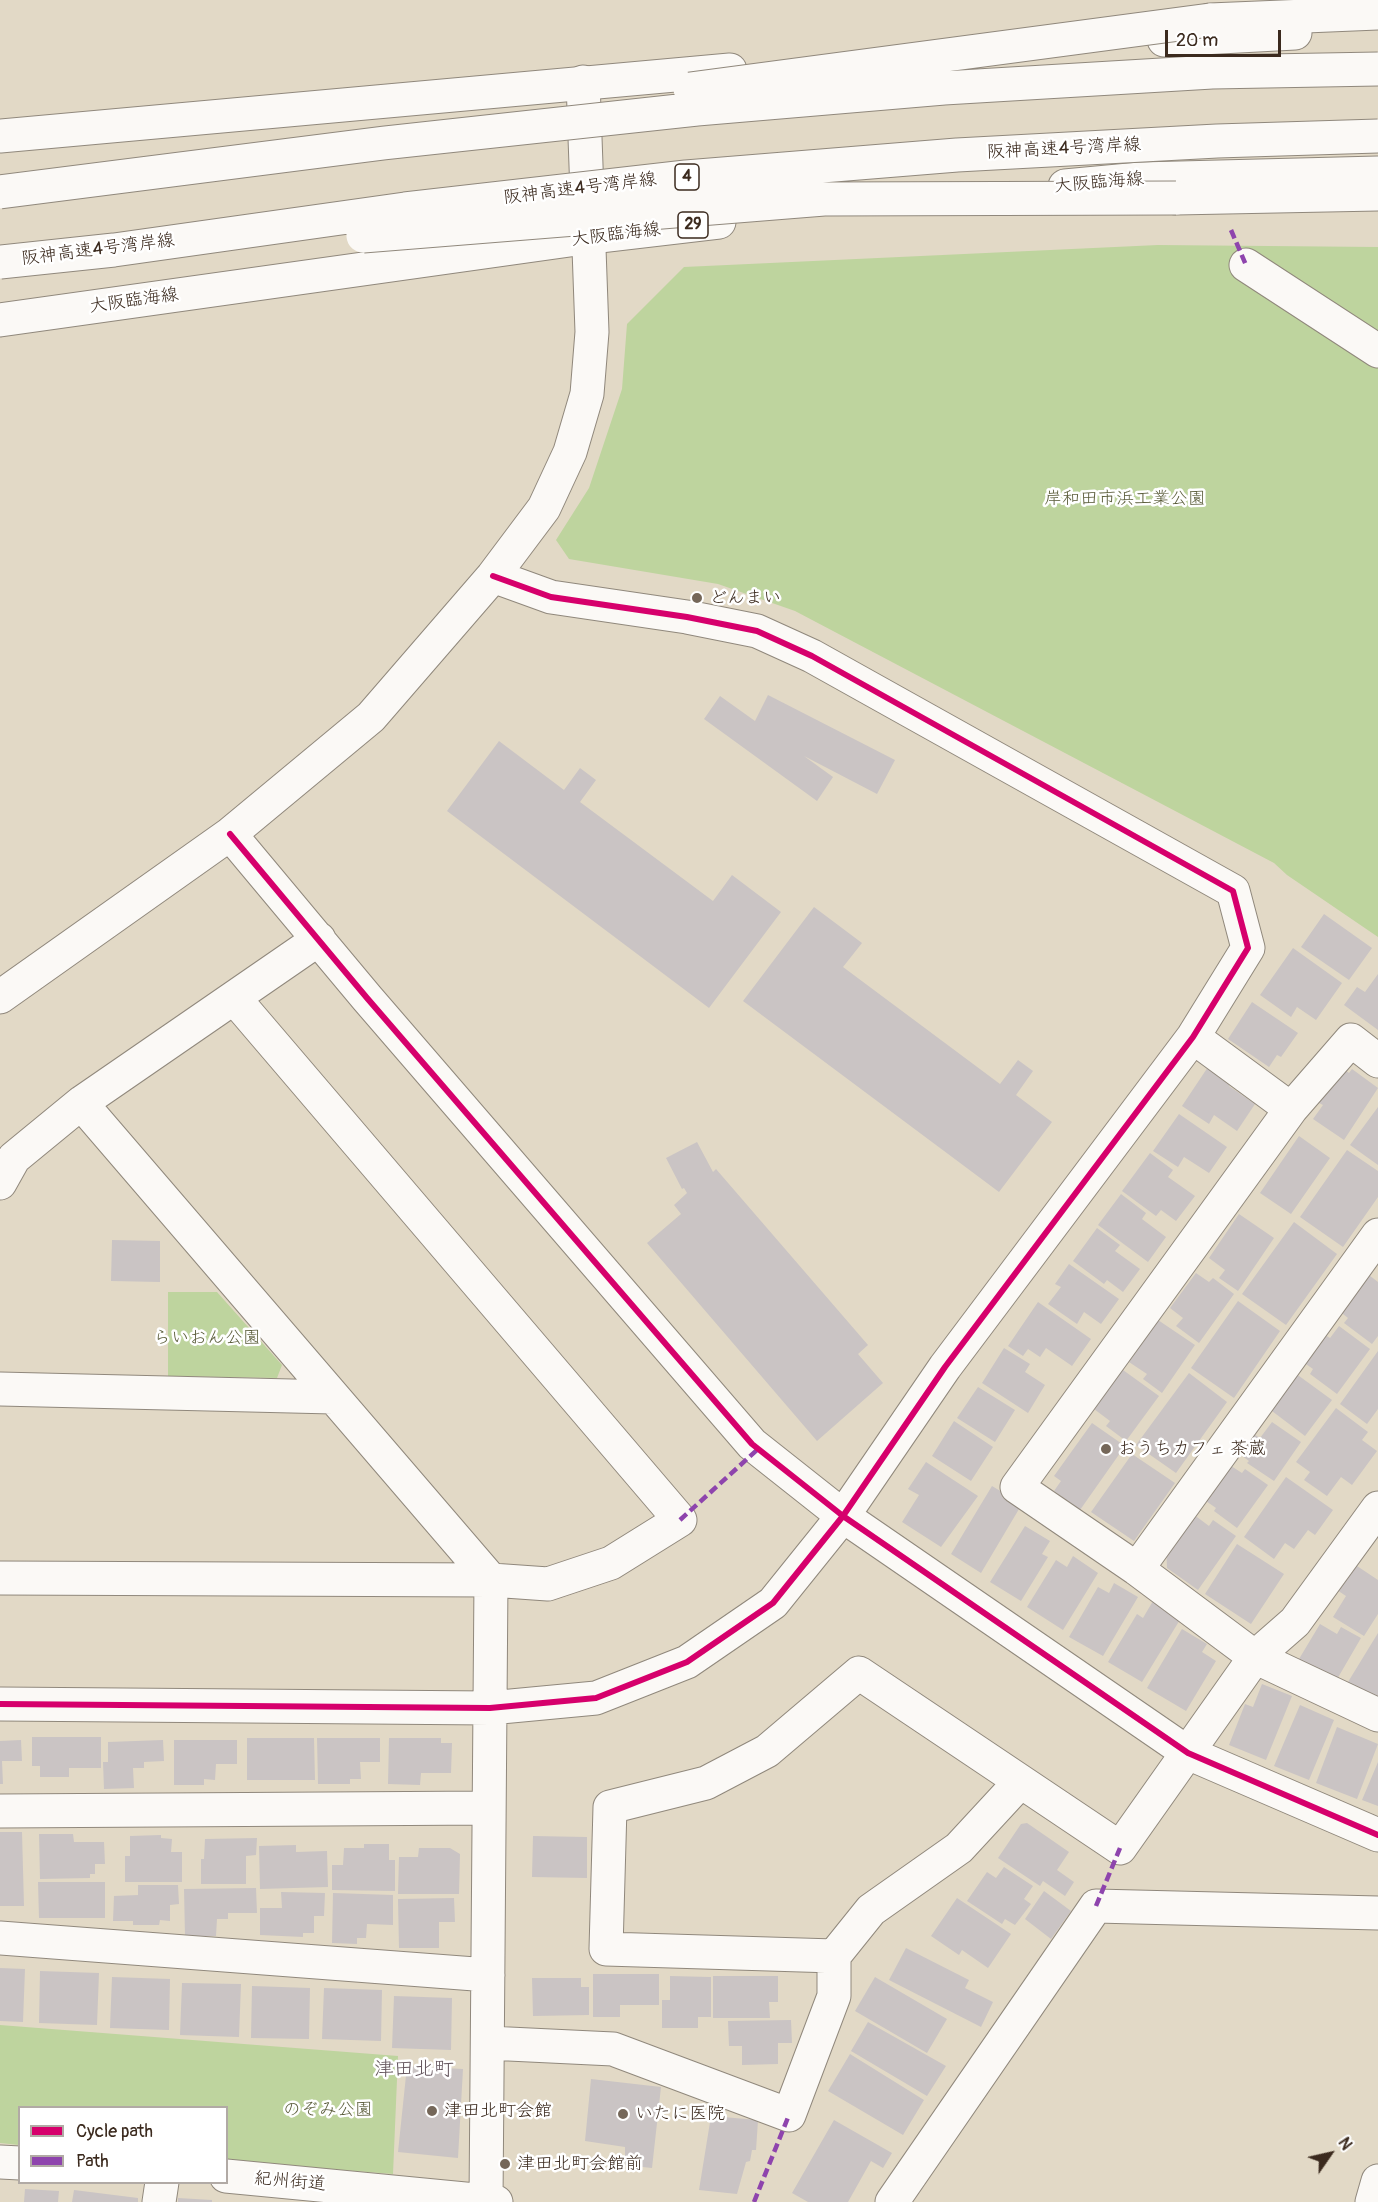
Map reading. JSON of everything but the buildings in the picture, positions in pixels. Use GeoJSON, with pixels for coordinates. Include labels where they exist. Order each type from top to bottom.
{"type":"FeatureCollection","features":[{"type":"Feature","properties":{"kind":"main road"},"geometry":{"type":"LineString","coordinates":[[384,143],[648,94],[1198,21],[1378,12]]}},
{"type":"Feature","properties":{"kind":"main road"},"geometry":{"type":"LineString","coordinates":[[11,134],[843,60],[1378,29]]}},
{"type":"Feature","properties":{"kind":"main road"},"geometry":{"type":"LineString","coordinates":[[0,192],[384,143],[697,109],[944,88],[1212,72],[1378,69]]}},
{"type":"Feature","properties":{"kind":"main road"},"geometry":{"type":"LineString","coordinates":[[0,997],[230,834],[371,717],[493,576],[544,508],[570,452],[587,394],[592,332],[591,237],[584,82]]}},
{"type":"Feature","properties":{"kind":"main road","name":"阪神高速4号湾岸線"},"geometry":{"type":"LineString","coordinates":[[0,262],[114,250],[405,209],[686,177],[957,155],[1217,141],[1378,136]]}},
{"type":"Feature","properties":{"kind":"main road","name":"大阪臨海線"},"geometry":{"type":"LineString","coordinates":[[6,319],[591,237],[930,199],[1140,179],[1378,173]]}},
{"type":"Feature","properties":{"kind":"main road","name":"4"},"geometry":{"type":"LineString","coordinates":[[114,250],[357,236],[824,199],[1176,198],[1378,194]]}},
{"type":"Feature","properties":{"kind":"main road"},"geometry":{"type":"LineString","coordinates":[[1246,265],[1378,351]]}},
{"type":"Feature","properties":{"kind":"main road"},"geometry":{"type":"LineString","coordinates":[[0,1704],[490,1708],[596,1698],[687,1662],[772,1603],[843,1516],[945,1367],[1193,1037],[1248,948],[1233,891],[812,656],[757,631],[687,617],[551,597],[493,576]]}},
{"type":"Feature","properties":{"kind":"main road"},"geometry":{"type":"LineString","coordinates":[[230,834],[752,1444],[843,1516],[1188,1753],[1378,1835]]}},
{"type":"Feature","properties":{"kind":"main road"},"geometry":{"type":"LineString","coordinates":[[0,1183],[14,1158],[81,1103],[319,939]]}},
{"type":"Feature","properties":{"kind":"main road"},"geometry":{"type":"LineString","coordinates":[[0,1578],[491,1580],[548,1584],[611,1563],[680,1520],[235,999]]}},
{"type":"Feature","properties":{"kind":"main road"},"geometry":{"type":"LineString","coordinates":[[1193,1037],[1291,1109]]}},
{"type":"Feature","properties":{"kind":"main road"},"geometry":{"type":"LineString","coordinates":[[1378,1062],[1351,1040],[1291,1109],[1017,1487],[1137,1569],[1255,1658],[1378,1715]]}},
{"type":"Feature","properties":{"kind":"main road"},"geometry":{"type":"LineString","coordinates":[[81,1103],[491,1580],[488,1976],[491,2201]]}},
{"type":"Feature","properties":{"kind":"main road"},"geometry":{"type":"LineString","coordinates":[[1137,1569],[1378,1235]]}},
{"type":"Feature","properties":{"kind":"main road"},"geometry":{"type":"LineString","coordinates":[[0,1389],[333,1397]]}},
{"type":"Feature","properties":{"kind":"main road"},"geometry":{"type":"LineString","coordinates":[[834,1956],[606,1948],[610,1807],[706,1783],[767,1751],[859,1673],[1120,1848],[1255,1658],[1295,1622],[1378,1508]]}},
{"type":"Feature","properties":{"kind":"main road"},"geometry":{"type":"LineString","coordinates":[[488,2043],[613,2049],[789,2115],[834,1996],[834,1956],[871,1910],[959,1848],[1020,1782]]}},
{"type":"Feature","properties":{"kind":"main road"},"geometry":{"type":"LineString","coordinates":[[0,1811],[489,1808]]}},
{"type":"Feature","properties":{"kind":"main road"},"geometry":{"type":"LineString","coordinates":[[892,2202],[1071,1939],[1096,1906],[1378,1913]]}},
{"type":"Feature","properties":{"kind":"main road"},"geometry":{"type":"LineString","coordinates":[[0,1938],[488,1976]]}},
{"type":"Feature","properties":{"kind":"main road"},"geometry":{"type":"LineString","coordinates":[[0,2162],[18,2163]]}},
{"type":"Feature","properties":{"kind":"main road","name":"紀州街道"},"geometry":{"type":"LineString","coordinates":[[228,2176],[491,2201]]}},
{"type":"Feature","properties":{"kind":"main road"},"geometry":{"type":"LineString","coordinates":[[1372,2202],[1378,2181]]}},
{"type":"Feature","properties":{"kind":"main road"},"geometry":{"type":"LineString","coordinates":[[159,2202],[162,2184]]}},
{"type":"Feature","properties":{"kind":"green space","name":"岸和田市浜工業公園"},"geometry":{"type":"Polygon","coordinates":[[[1158,245],[1378,247],[1378,937],[1287,875],[1274,863],[795,611],[718,584],[569,559],[556,540],[589,488],[622,389],[627,324],[684,267],[1158,245]]]}},
{"type":"Feature","properties":{"kind":"green space","name":"らいおん公園"},"geometry":{"type":"Polygon","coordinates":[[[168,1292],[217,1292],[282,1365],[277,1378],[168,1376],[168,1292]]]}},
{"type":"Feature","properties":{"kind":"green space","name":"のぞみ公園"},"geometry":{"type":"Polygon","coordinates":[[[0,2025],[398,2056],[393,2174],[228,2161],[228,2106],[18,2106],[18,2145],[0,2143],[0,2025]]]}},
{"type":"Feature","properties":{"kind":"marked path"},"geometry":{"type":"LineString","coordinates":[[1231,230],[1246,265]]}},
{"type":"Feature","properties":{"kind":"marked path"},"geometry":{"type":"LineString","coordinates":[[680,1520],[758,1449]]}},
{"type":"Feature","properties":{"kind":"marked path"},"geometry":{"type":"LineString","coordinates":[[1096,1906],[1120,1848]]}},
{"type":"Feature","properties":{"kind":"marked path"},"geometry":{"type":"LineString","coordinates":[[754,2202],[789,2115]]}},
{"type":"Feature","properties":{"kind":"cycle path"},"geometry":{"type":"LineString","coordinates":[[0,1704],[490,1708],[596,1698],[687,1662],[773,1603],[843,1516],[945,1367],[1193,1037],[1248,948],[1233,891],[812,656],[757,631],[687,617],[551,597],[493,576]]}},
{"type":"Feature","properties":{"kind":"cycle path"},"geometry":{"type":"LineString","coordinates":[[230,834],[367,998],[752,1444],[843,1516],[1188,1753],[1378,1835]]}},
{"type":"Feature","properties":{"kind":"place","name":"どんまい"},"geometry":{"type":"Point","coordinates":[697,598]}},
{"type":"Feature","properties":{"kind":"place","name":"おうちカフェ 茶蔵"},"geometry":{"type":"Point","coordinates":[1106,1449]}},
{"type":"Feature","properties":{"kind":"place","name":"津田北町会館"},"geometry":{"type":"Point","coordinates":[432,2111]}},
{"type":"Feature","properties":{"kind":"place","name":"いたに医院"},"geometry":{"type":"Point","coordinates":[623,2114]}},
{"type":"Feature","properties":{"kind":"place","name":"津田北町会館前"},"geometry":{"type":"Point","coordinates":[505,2164]}},
{"type":"Feature","properties":{"kind":"district","name":"津田北町"},"geometry":{"type":"Point","coordinates":[414,2070]}}]}
